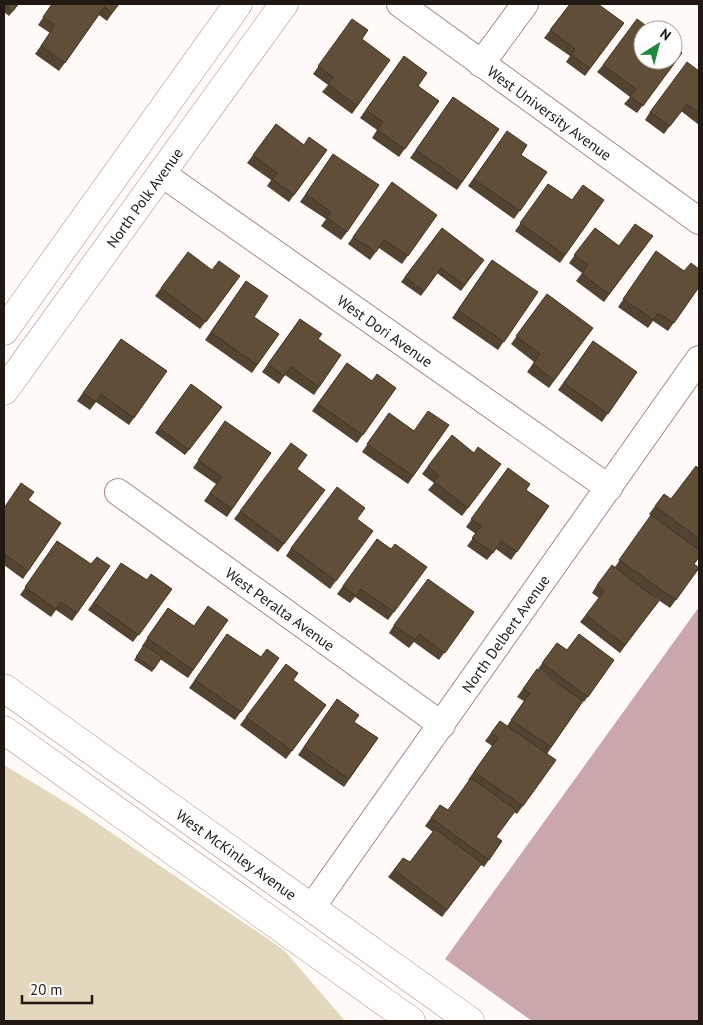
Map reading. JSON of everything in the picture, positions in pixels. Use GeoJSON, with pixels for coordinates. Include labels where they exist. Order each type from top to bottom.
{"type":"FeatureCollection","features":[{"type":"Feature","properties":{"kind":"main road"},"geometry":{"type":"LineString","coordinates":[[4,330],[238,4]]}},
{"type":"Feature","properties":{"kind":"main road","name":"North Polk Avenue"},"geometry":{"type":"LineString","coordinates":[[4,391],[284,4]]}},
{"type":"Feature","properties":{"kind":"main road","name":"West McKinley Avenue"},"geometry":{"type":"LineString","coordinates":[[4,688],[470,1021]]}},
{"type":"Feature","properties":{"kind":"main road"},"geometry":{"type":"LineString","coordinates":[[4,730],[411,1021]]}},
{"type":"Feature","properties":{"kind":"street","name":"West University Avenue"},"geometry":{"type":"LineString","coordinates":[[400,4],[699,221]]}},
{"type":"Feature","properties":{"kind":"street"},"geometry":{"type":"LineString","coordinates":[[481,64],[525,4]]}},
{"type":"Feature","properties":{"kind":"street","name":"West Dori Avenue"},"geometry":{"type":"LineString","coordinates":[[162,172],[609,488]]}},
{"type":"Feature","properties":{"kind":"street","name":"North Delbert Avenue"},"geometry":{"type":"LineString","coordinates":[[312,908],[699,359]]}},
{"type":"Feature","properties":{"kind":"street","name":"West Peralta Avenue"},"geometry":{"type":"LineString","coordinates":[[118,492],[442,725]]}},
{"type":"Feature","properties":{"kind":"shaded area"},"geometry":{"type":"Polygon","coordinates":[[[699,607],[699,1021],[532,1021],[445,959],[699,607]]]}},
{"type":"Feature","properties":{"kind":"shaded area"},"geometry":{"type":"Polygon","coordinates":[[[4,765],[75,808],[284,950],[345,1021],[4,1021],[4,765]]]}},
{"type":"Feature","properties":{"kind":"building"},"geometry":{"type":"Polygon","coordinates":[[[4,4],[18,4],[13,11],[4,4]]]}},
{"type":"Feature","properties":{"kind":"building"},"geometry":{"type":"Polygon","coordinates":[[[52,4],[119,4],[112,13],[104,7],[65,63],[41,46],[55,25],[43,17],[52,4]]]}},
{"type":"Feature","properties":{"kind":"building"},"geometry":{"type":"Polygon","coordinates":[[[570,4],[598,4],[624,23],[590,68],[571,55],[575,49],[550,30],[570,4]]]}},
{"type":"Feature","properties":{"kind":"building"},"geometry":{"type":"Polygon","coordinates":[[[352,19],[368,30],[362,39],[390,60],[357,106],[328,84],[333,77],[318,66],[352,19]]]}},
{"type":"Feature","properties":{"kind":"building"},"geometry":{"type":"Polygon","coordinates":[[[633,24],[633,70],[669,70],[643,106],[630,96],[636,89],[603,65],[633,24]]]}},
{"type":"Feature","properties":{"kind":"building"},"geometry":{"type":"Polygon","coordinates":[[[404,56],[427,73],[418,86],[439,101],[405,149],[377,130],[383,122],[366,110],[404,56]]]}},
{"type":"Feature","properties":{"kind":"building"},"geometry":{"type":"Polygon","coordinates":[[[687,62],[699,71],[699,113],[687,104],[670,126],[650,112],[681,70],[683,70],[687,62]]]}},
{"type":"Feature","properties":{"kind":"building"},"geometry":{"type":"Polygon","coordinates":[[[453,97],[499,129],[462,182],[416,150],[453,97]]]}},
{"type":"Feature","properties":{"kind":"building"},"geometry":{"type":"Polygon","coordinates":[[[276,124],[304,145],[309,137],[327,150],[294,195],[272,179],[277,173],[253,155],[276,124]]]}},
{"type":"Feature","properties":{"kind":"building"},"geometry":{"type":"Polygon","coordinates":[[[507,131],[527,145],[521,155],[547,172],[520,211],[474,179],[507,131]]]}},
{"type":"Feature","properties":{"kind":"building"},"geometry":{"type":"Polygon","coordinates":[[[333,154],[379,185],[347,232],[327,218],[331,212],[306,194],[333,154]]]}},
{"type":"Feature","properties":{"kind":"building"},"geometry":{"type":"Polygon","coordinates":[[[392,182],[437,215],[408,256],[384,240],[376,252],[353,237],[392,182]]]}},
{"type":"Feature","properties":{"kind":"building"},"geometry":{"type":"Polygon","coordinates":[[[548,184],[572,200],[583,185],[604,200],[565,255],[520,223],[548,184]]]}},
{"type":"Feature","properties":{"kind":"building"},"geometry":{"type":"Polygon","coordinates":[[[635,224],[653,236],[609,294],[582,274],[588,265],[574,255],[595,228],[619,246],[635,224]]]}},
{"type":"Feature","properties":{"kind":"building"},"geometry":{"type":"Polygon","coordinates":[[[442,228],[484,260],[464,285],[441,268],[424,291],[405,277],[442,228]]]}},
{"type":"Feature","properties":{"kind":"building"},"geometry":{"type":"Polygon","coordinates":[[[656,251],[684,271],[691,263],[699,269],[699,287],[674,323],[658,313],[654,320],[623,299],[656,251]]]}},
{"type":"Feature","properties":{"kind":"building"},"geometry":{"type":"Polygon","coordinates":[[[188,252],[212,270],[219,261],[240,276],[206,322],[161,288],[188,252]]]}},
{"type":"Feature","properties":{"kind":"building"},"geometry":{"type":"Polygon","coordinates":[[[492,260],[538,292],[504,342],[458,310],[492,260]]]}},
{"type":"Feature","properties":{"kind":"building"},"geometry":{"type":"Polygon","coordinates":[[[246,281],[268,296],[254,317],[279,334],[257,365],[211,332],[246,281]]]}},
{"type":"Feature","properties":{"kind":"building"},"geometry":{"type":"Polygon","coordinates":[[[547,294],[593,328],[554,380],[533,364],[540,354],[516,336],[547,294]]]}},
{"type":"Feature","properties":{"kind":"building"},"geometry":{"type":"Polygon","coordinates":[[[300,319],[322,334],[318,339],[341,355],[319,387],[291,367],[284,376],[268,364],[300,319]]]}},
{"type":"Feature","properties":{"kind":"building"},"geometry":{"type":"Polygon","coordinates":[[[121,339],[167,371],[134,418],[101,394],[96,402],[83,393],[121,339]]]}},
{"type":"Feature","properties":{"kind":"building"},"geometry":{"type":"Polygon","coordinates":[[[593,341],[637,372],[608,414],[564,383],[593,341]]]}},
{"type":"Feature","properties":{"kind":"building"},"geometry":{"type":"Polygon","coordinates":[[[347,363],[372,381],[377,374],[396,388],[363,435],[318,404],[347,363]]]}},
{"type":"Feature","properties":{"kind":"building"},"geometry":{"type":"Polygon","coordinates":[[[191,384],[222,407],[189,450],[159,428],[191,384]]]}},
{"type":"Feature","properties":{"kind":"building"},"geometry":{"type":"Polygon","coordinates":[[[428,411],[449,425],[413,476],[367,444],[389,413],[414,431],[428,411]]]}},
{"type":"Feature","properties":{"kind":"building"},"geometry":{"type":"Polygon","coordinates":[[[225,421],[271,453],[232,509],[210,493],[222,477],[198,460],[225,421]]]}},
{"type":"Feature","properties":{"kind":"building"},"geometry":{"type":"Polygon","coordinates":[[[452,435],[474,453],[478,447],[501,464],[468,508],[434,482],[439,475],[428,466],[452,435]]]}},
{"type":"Feature","properties":{"kind":"building"},"geometry":{"type":"Polygon","coordinates":[[[291,443],[307,455],[297,469],[325,490],[284,544],[240,511],[291,443]]]}},
{"type":"Feature","properties":{"kind":"building"},"geometry":{"type":"Polygon","coordinates":[[[696,466],[699,469],[699,539],[655,506],[664,494],[671,499],[696,466]]]}},
{"type":"Feature","properties":{"kind":"building"},"geometry":{"type":"Polygon","coordinates":[[[508,468],[530,484],[526,490],[549,506],[517,552],[501,541],[493,553],[472,538],[481,526],[471,519],[508,468]]]}},
{"type":"Feature","properties":{"kind":"building"},"geometry":{"type":"Polygon","coordinates":[[[21,483],[34,492],[28,500],[61,523],[28,571],[4,554],[4,508],[21,483]]]}},
{"type":"Feature","properties":{"kind":"building"},"geometry":{"type":"Polygon","coordinates":[[[337,487],[365,508],[357,519],[373,531],[336,581],[291,548],[337,487]]]}},
{"type":"Feature","properties":{"kind":"building"},"geometry":{"type":"Polygon","coordinates":[[[651,515],[699,550],[699,557],[694,564],[699,568],[676,600],[619,560],[651,515]]]}},
{"type":"Feature","properties":{"kind":"building"},"geometry":{"type":"Polygon","coordinates":[[[377,539],[391,549],[395,544],[427,567],[394,612],[361,589],[356,596],[343,586],[377,539]]]}},
{"type":"Feature","properties":{"kind":"building"},"geometry":{"type":"Polygon","coordinates":[[[57,541],[91,564],[97,557],[110,566],[77,613],[61,602],[56,609],[25,587],[57,541]]]}},
{"type":"Feature","properties":{"kind":"building"},"geometry":{"type":"Polygon","coordinates":[[[121,563],[147,580],[151,574],[172,589],[139,635],[94,603],[121,563]]]}},
{"type":"Feature","properties":{"kind":"building"},"geometry":{"type":"Polygon","coordinates":[[[612,565],[659,601],[625,645],[586,615],[604,591],[597,585],[612,565]]]}},
{"type":"Feature","properties":{"kind":"building"},"geometry":{"type":"Polygon","coordinates":[[[428,579],[474,612],[445,653],[419,634],[415,640],[394,625],[428,579]]]}},
{"type":"Feature","properties":{"kind":"building"},"geometry":{"type":"Polygon","coordinates":[[[208,606],[228,620],[193,670],[147,638],[168,608],[194,626],[208,606]]]}},
{"type":"Feature","properties":{"kind":"building"},"geometry":{"type":"Polygon","coordinates":[[[227,634],[261,657],[267,649],[279,658],[241,712],[195,680],[227,634]]]}},
{"type":"Feature","properties":{"kind":"building"},"geometry":{"type":"Polygon","coordinates":[[[579,634],[614,660],[588,697],[542,663],[557,643],[567,650],[579,634]]]}},
{"type":"Feature","properties":{"kind":"building"},"geometry":{"type":"Polygon","coordinates":[[[144,645],[162,657],[154,669],[136,657],[144,645]]]}},
{"type":"Feature","properties":{"kind":"building"},"geometry":{"type":"Polygon","coordinates":[[[286,664],[298,673],[293,680],[326,705],[292,751],[246,717],[286,664]]]}},
{"type":"Feature","properties":{"kind":"building"},"geometry":{"type":"Polygon","coordinates":[[[537,669],[583,701],[551,747],[511,720],[530,693],[523,689],[537,669]]]}},
{"type":"Feature","properties":{"kind":"building"},"geometry":{"type":"Polygon","coordinates":[[[337,699],[359,715],[354,722],[378,738],[349,779],[304,747],[337,699]]]}},
{"type":"Feature","properties":{"kind":"building"},"geometry":{"type":"Polygon","coordinates":[[[500,721],[556,760],[523,806],[474,772],[498,738],[491,733],[500,721]]]}},
{"type":"Feature","properties":{"kind":"building"},"geometry":{"type":"Polygon","coordinates":[[[471,778],[516,810],[496,837],[502,841],[489,860],[431,818],[440,805],[448,810],[471,778]]]}},
{"type":"Feature","properties":{"kind":"building"},"geometry":{"type":"Polygon","coordinates":[[[435,829],[482,863],[447,910],[394,870],[403,858],[410,862],[435,829]]]}}]}
